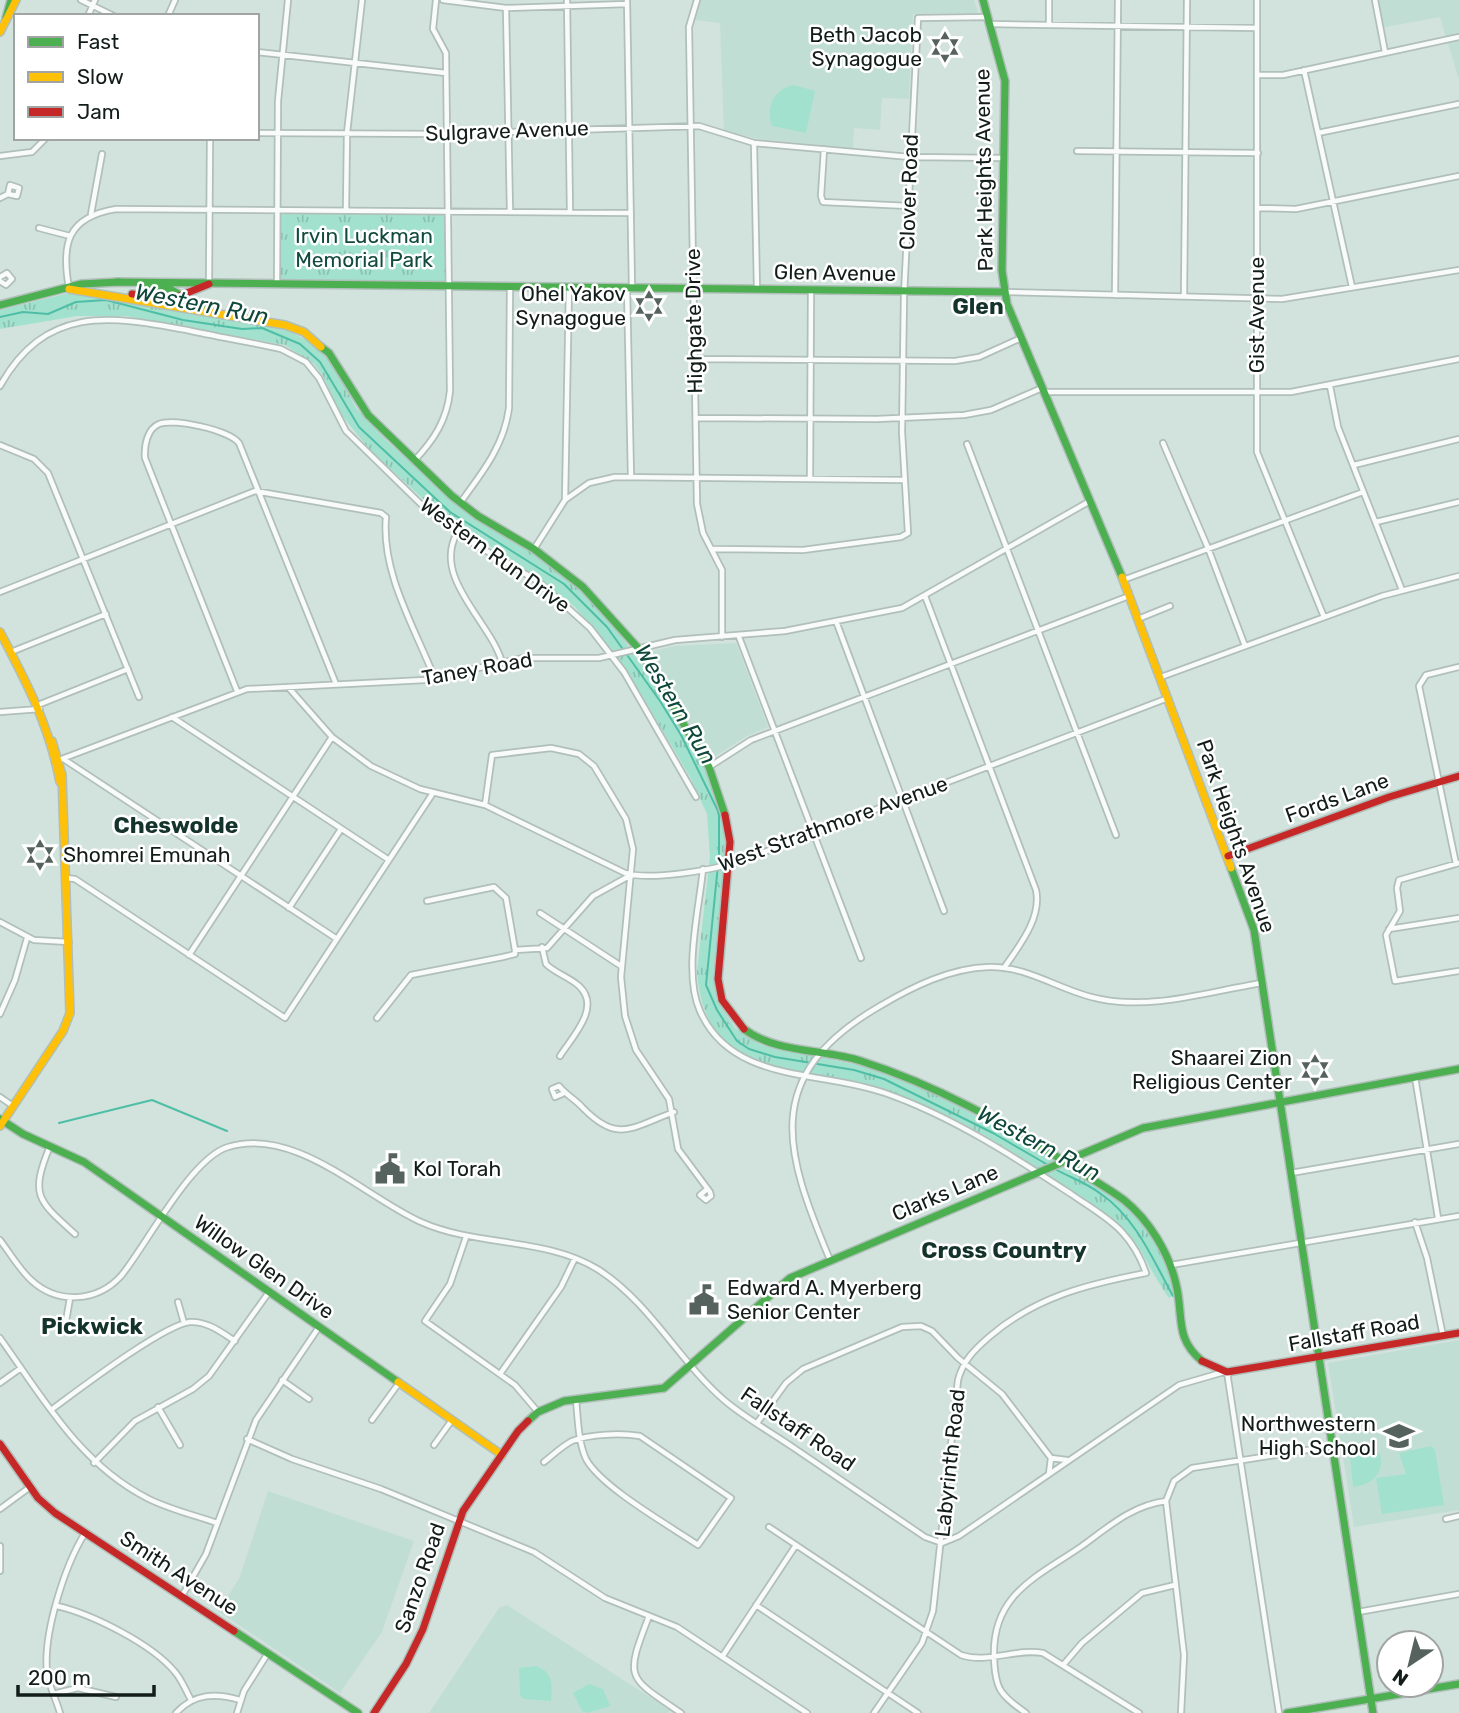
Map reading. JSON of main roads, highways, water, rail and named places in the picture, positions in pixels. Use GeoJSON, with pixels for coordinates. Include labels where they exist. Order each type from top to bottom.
{"type":"FeatureCollection","features":[{"type":"Feature","properties":{"kind":"main road"},"geometry":{"type":"LineString","coordinates":[[6,22],[10,0]]}},
{"type":"Feature","properties":{"kind":"main road"},"geometry":{"type":"LineString","coordinates":[[0,32],[16,0]]}},
{"type":"Feature","properties":{"kind":"main road","name":"Park Heights Avenue"},"geometry":{"type":"LineString","coordinates":[[983,0],[1004,75],[1004,292],[1123,580],[1254,930],[1373,1713]]}},
{"type":"Feature","properties":{"kind":"main road"},"geometry":{"type":"LineString","coordinates":[[0,305],[90,283],[116,282],[165,288],[209,310]]}},
{"type":"Feature","properties":{"kind":"main road","name":"Glen Avenue"},"geometry":{"type":"LineString","coordinates":[[116,282],[1004,292]]}},
{"type":"Feature","properties":{"kind":"main road","name":"Glen Avenue"},"geometry":{"type":"LineString","coordinates":[[120,295],[166,299],[183,296],[209,284]]}},
{"type":"Feature","properties":{"kind":"main road"},"geometry":{"type":"LineString","coordinates":[[69,289],[209,310],[289,326],[312,337],[333,358],[363,410],[414,461],[460,503],[534,549],[583,587],[635,650],[709,767],[727,815],[718,971],[724,1006],[736,1023],[755,1037],[818,1055],[858,1060],[911,1077],[1003,1123],[1061,1163]]}},
{"type":"Feature","properties":{"kind":"main road"},"geometry":{"type":"LineString","coordinates":[[0,632],[39,707],[60,760],[71,1004],[68,1021],[1,1122]]}},
{"type":"Feature","properties":{"kind":"main road","name":"Fords Lane"},"geometry":{"type":"LineString","coordinates":[[1228,856],[1459,776]]}},
{"type":"Feature","properties":{"kind":"main road","name":"Clarks Lane"},"geometry":{"type":"LineString","coordinates":[[502,1455],[524,1423],[555,1404],[657,1390],[669,1385],[783,1283],[830,1260],[1151,1125],[1459,1069]]}},
{"type":"Feature","properties":{"kind":"main road","name":"Willow Glen Drive"},"geometry":{"type":"LineString","coordinates":[[1,1122],[75,1156],[502,1455]]}},
{"type":"Feature","properties":{"kind":"main road","name":"Fallstaff Road"},"geometry":{"type":"LineString","coordinates":[[1061,1163],[1132,1208],[1157,1237],[1171,1265],[1185,1345],[1202,1363],[1226,1372],[1459,1333]]}},
{"type":"Feature","properties":{"kind":"main road","name":"Smith Avenue"},"geometry":{"type":"LineString","coordinates":[[0,1444],[30,1488],[55,1513],[358,1713]]}},
{"type":"Feature","properties":{"kind":"main road","name":"Sanzo Road"},"geometry":{"type":"LineString","coordinates":[[374,1713],[400,1676],[419,1639],[438,1590],[457,1522],[502,1455]]}},
{"type":"Feature","properties":{"kind":"main road"},"geometry":{"type":"LineString","coordinates":[[1287,1713],[1459,1684]]}},
{"type":"Feature","properties":{"kind":"waterway","name":"Western Run"},"geometry":{"type":"LineString","coordinates":[[0,317],[23,312],[48,314],[76,302],[106,300],[183,320],[242,329],[262,328],[300,344],[320,362],[359,427],[450,512],[564,584],[607,627],[660,701],[681,735],[719,813],[719,855],[706,985],[717,1010],[737,1041],[749,1049],[775,1057],[854,1070],[884,1079],[993,1133],[1048,1165]]}},
{"type":"Feature","properties":{"kind":"waterway"},"geometry":{"type":"LineString","coordinates":[[59,1123],[152,1100],[227,1131]]}},
{"type":"Feature","properties":{"kind":"waterway","name":"Western Run"},"geometry":{"type":"LineString","coordinates":[[1053,1168],[1096,1190],[1124,1215],[1143,1240],[1173,1296]]}},
{"type":"Feature","properties":{"kind":"place","name":"Beth Jacob Synagogue"},"geometry":{"type":"Point","coordinates":[945,47]}},
{"type":"Feature","properties":{"kind":"place","name":"Ohel Yakov Synagogue"},"geometry":{"type":"Point","coordinates":[649,306]}},
{"type":"Feature","properties":{"kind":"place","name":"Shomrei Emunah"},"geometry":{"type":"Point","coordinates":[40,855]}},
{"type":"Feature","properties":{"kind":"place","name":"Shaarei Zion Religious Center"},"geometry":{"type":"Point","coordinates":[1315,1070]}},
{"type":"Feature","properties":{"kind":"place","name":"Kol Torah"},"geometry":{"type":"Point","coordinates":[390,1169]}},
{"type":"Feature","properties":{"kind":"place","name":"Edward A. Myerberg Senior Center"},"geometry":{"type":"Point","coordinates":[704,1300]}},
{"type":"Feature","properties":{"kind":"place","name":"Northwestern High School"},"geometry":{"type":"Point","coordinates":[1399,1436]}},
{"type":"Feature","properties":{"kind":"district","name":"Glen"},"geometry":{"type":"Point","coordinates":[978,306]}},
{"type":"Feature","properties":{"kind":"district","name":"Cheswolde"},"geometry":{"type":"Point","coordinates":[176,825]}},
{"type":"Feature","properties":{"kind":"district","name":"Cross Country"},"geometry":{"type":"Point","coordinates":[1004,1250]}},
{"type":"Feature","properties":{"kind":"district","name":"Pickwick"},"geometry":{"type":"Point","coordinates":[92,1326]}},
{"type":"Feature","properties":{"kind":"park label","name":"Irvin Luckman Memorial Park"},"geometry":{"type":"Point","coordinates":[364,248]}}]}
